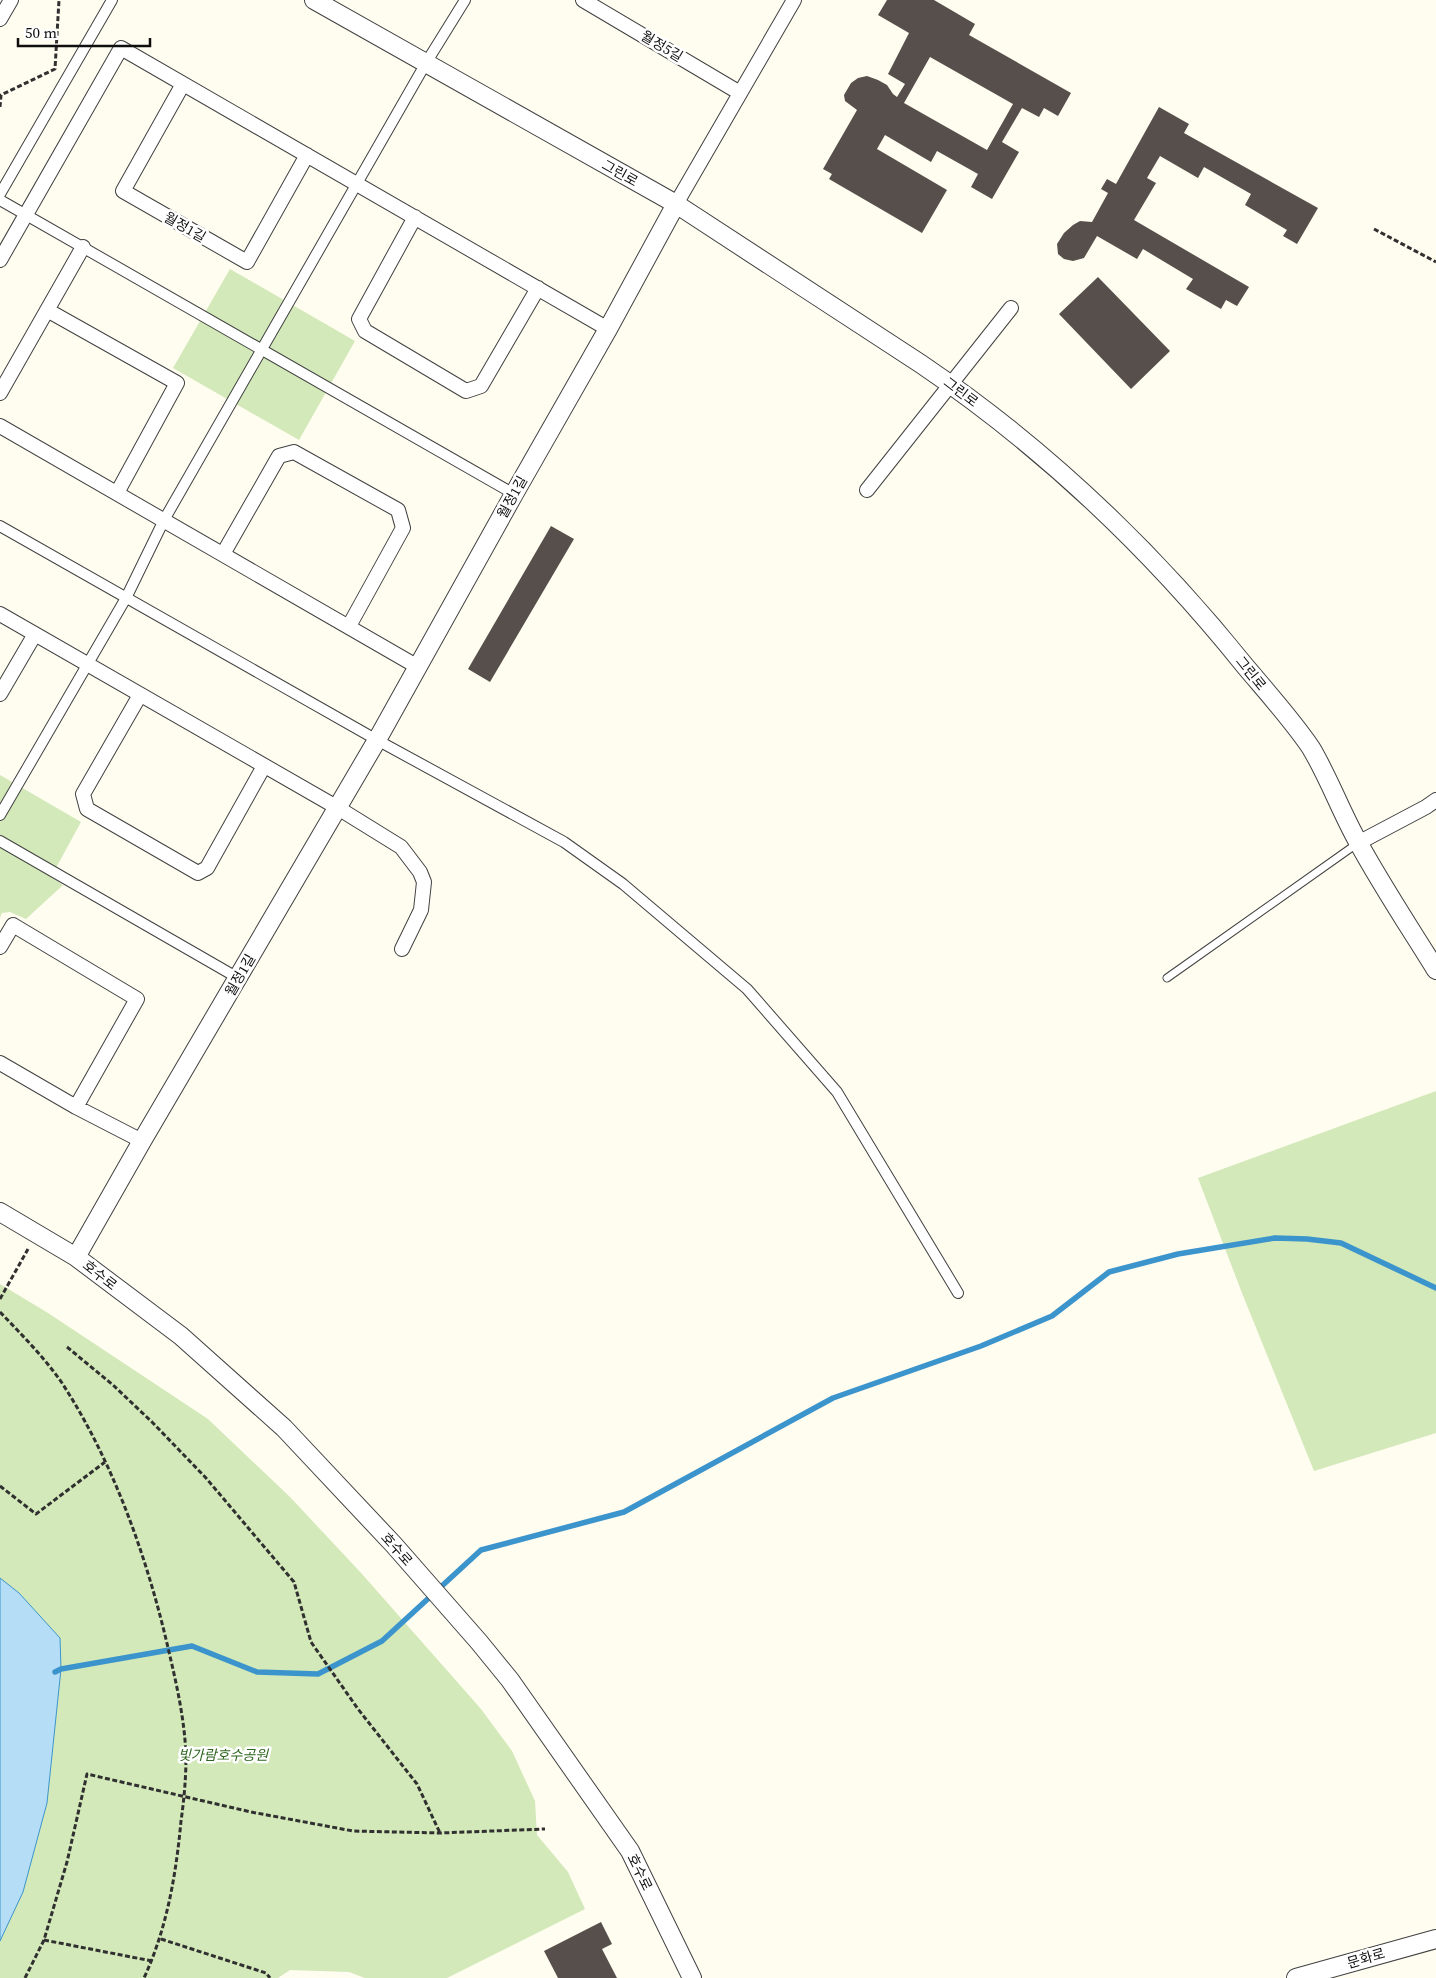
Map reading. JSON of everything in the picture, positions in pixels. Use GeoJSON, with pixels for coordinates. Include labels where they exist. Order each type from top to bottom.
{"type":"FeatureCollection","features":[{"type":"Feature","properties":{"kind":"street"},"geometry":{"type":"LineString","coordinates":[[0,19],[11,0]]}},
{"type":"Feature","properties":{"kind":"street"},"geometry":{"type":"LineString","coordinates":[[0,194],[112,0]]}},
{"type":"Feature","properties":{"kind":"street","name":"그린로"},"geometry":{"type":"LineString","coordinates":[[314,0],[676,204],[950,384],[1027,443],[1112,518],[1154,560],[1208,620],[1311,748],[1358,843],[1436,970]]}},
{"type":"Feature","properties":{"kind":"street"},"geometry":{"type":"LineString","coordinates":[[0,815],[126,598],[164,520],[426,63],[465,0]]}},
{"type":"Feature","properties":{"kind":"street","name":"월정5길"},"geometry":{"type":"LineString","coordinates":[[583,0],[740,93]]}},
{"type":"Feature","properties":{"kind":"street"},"geometry":{"type":"LineString","coordinates":[[676,204],[794,0]]}},
{"type":"Feature","properties":{"kind":"street"},"geometry":{"type":"LineString","coordinates":[[0,260],[122,48],[608,329]]}},
{"type":"Feature","properties":{"kind":"street","name":"월정1길"},"geometry":{"type":"LineString","coordinates":[[183,84],[123,192],[247,262],[307,155]]}},
{"type":"Feature","properties":{"kind":"street"},"geometry":{"type":"LineString","coordinates":[[0,200],[514,494]]}},
{"type":"Feature","properties":{"kind":"street","name":"월정1길"},"geometry":{"type":"LineString","coordinates":[[76,1257],[377,740],[608,329],[676,204]]}},
{"type":"Feature","properties":{"kind":"street"},"geometry":{"type":"LineString","coordinates":[[415,217],[359,320],[365,331],[466,391],[482,386],[538,288]]}},
{"type":"Feature","properties":{"kind":"street"},"geometry":{"type":"LineString","coordinates":[[0,393],[83,247]]}},
{"type":"Feature","properties":{"kind":"street"},"geometry":{"type":"LineString","coordinates":[[867,490],[1011,308]]}},
{"type":"Feature","properties":{"kind":"street"},"geometry":{"type":"LineString","coordinates":[[47,310],[177,383],[117,493]]}},
{"type":"Feature","properties":{"kind":"street"},"geometry":{"type":"LineString","coordinates":[[0,426],[349,626],[418,668]]}},
{"type":"Feature","properties":{"kind":"street"},"geometry":{"type":"LineString","coordinates":[[223,554],[279,456],[294,452],[398,510],[403,528],[349,626]]}},
{"type":"Feature","properties":{"kind":"street"},"geometry":{"type":"LineString","coordinates":[[0,526],[377,740],[564,842],[623,884],[747,990],[837,1092],[958,1293]]}},
{"type":"Feature","properties":{"kind":"street"},"geometry":{"type":"LineString","coordinates":[[0,614],[338,808],[401,847],[420,872],[424,882],[421,910],[402,949]]}},
{"type":"Feature","properties":{"kind":"street"},"geometry":{"type":"LineString","coordinates":[[0,694],[35,634]]}},
{"type":"Feature","properties":{"kind":"street"},"geometry":{"type":"LineString","coordinates":[[140,695],[84,794],[87,808],[198,873],[207,868],[264,766]]}},
{"type":"Feature","properties":{"kind":"street"},"geometry":{"type":"LineString","coordinates":[[1358,843],[1436,800]]}},
{"type":"Feature","properties":{"kind":"street"},"geometry":{"type":"LineString","coordinates":[[0,841],[238,978]]}},
{"type":"Feature","properties":{"kind":"street"},"geometry":{"type":"LineString","coordinates":[[0,947],[13,925],[137,999],[76,1107]]}},
{"type":"Feature","properties":{"kind":"street"},"geometry":{"type":"LineString","coordinates":[[0,1063],[76,1107],[142,1141]]}},
{"type":"Feature","properties":{"kind":"street","name":"호수로"},"geometry":{"type":"LineString","coordinates":[[0,1212],[76,1257],[181,1336],[277,1422],[394,1544],[510,1680],[630,1851],[692,1978]]}},
{"type":"Feature","properties":{"kind":"street","name":"문화로"},"geometry":{"type":"LineString","coordinates":[[1296,1978],[1436,1938]]}},
{"type":"Feature","properties":{"kind":"lane"},"geometry":{"type":"LineString","coordinates":[[1167,978],[1358,843]]}},
{"type":"Feature","properties":{"kind":"path"},"geometry":{"type":"LineString","coordinates":[[0,106],[1,95],[55,69],[59,0]]}},
{"type":"Feature","properties":{"kind":"path"},"geometry":{"type":"LineString","coordinates":[[1374,229],[1436,262]]}},
{"type":"Feature","properties":{"kind":"path"},"geometry":{"type":"LineString","coordinates":[[0,1299],[36,1233]]}},
{"type":"Feature","properties":{"kind":"path"},"geometry":{"type":"LineString","coordinates":[[0,1312],[38,1351],[62,1383],[105,1462],[138,1540],[158,1603],[178,1688],[186,1756],[178,1856],[161,1939],[144,1978]]}},
{"type":"Feature","properties":{"kind":"path"},"geometry":{"type":"LineString","coordinates":[[67,1347],[113,1385],[153,1423],[206,1478],[294,1582],[312,1642],[358,1710],[417,1784],[440,1833]]}},
{"type":"Feature","properties":{"kind":"path"},"geometry":{"type":"LineString","coordinates":[[0,1486],[36,1514],[105,1462]]}},
{"type":"Feature","properties":{"kind":"path"},"geometry":{"type":"LineString","coordinates":[[26,1978],[44,1940],[67,1862],[87,1774],[251,1812],[353,1831],[440,1833],[545,1829]]}},
{"type":"Feature","properties":{"kind":"path"},"geometry":{"type":"LineString","coordinates":[[161,1939],[266,1973],[270,1978]]}},
{"type":"Feature","properties":{"kind":"path"},"geometry":{"type":"LineString","coordinates":[[44,1940],[152,1961]]}},
{"type":"Feature","properties":{"kind":"green space"},"geometry":{"type":"Polygon","coordinates":[[[230,269],[355,341],[299,440],[173,368],[230,269]]]}},
{"type":"Feature","properties":{"kind":"green space"},"geometry":{"type":"Polygon","coordinates":[[[0,775],[81,822],[51,877],[63,885],[26,919],[10,912],[2,913],[0,918],[0,775]]]}},
{"type":"Feature","properties":{"kind":"green space"},"geometry":{"type":"Polygon","coordinates":[[[1436,1091],[1436,1433],[1314,1471],[1198,1178],[1436,1091]]]}},
{"type":"Feature","properties":{"kind":"green space","name":"빛가람호수공원"},"geometry":{"type":"Polygon","coordinates":[[[0,1284],[48,1313],[208,1419],[290,1497],[362,1574],[481,1709],[512,1751],[535,1801],[537,1835],[568,1872],[585,1909],[447,1978],[365,1978],[349,1972],[290,1970],[278,1978],[0,1978],[0,1284]]]}},
{"type":"Feature","properties":{"kind":"water"},"geometry":{"type":"Polygon","coordinates":[[[0,1578],[19,1593],[60,1638],[61,1669],[47,1803],[23,1892],[0,1941],[0,1578]]]}},
{"type":"Feature","properties":{"kind":"building"},"geometry":{"type":"Polygon","coordinates":[[[887,0],[934,0],[975,24],[969,35],[1071,93],[1058,116],[1044,108],[1039,117],[1022,108],[1002,142],[1019,152],[992,199],[971,187],[978,174],[937,151],[931,162],[885,135],[877,149],[947,190],[922,233],[829,179],[832,174],[823,169],[857,110],[845,101],[844,95],[851,83],[858,78],[867,76],[887,85],[897,97],[905,84],[888,74],[909,33],[878,15],[887,0]],[[930,57],[904,103],[987,150],[1013,104],[930,57]]]}},
{"type":"Feature","properties":{"kind":"building"},"geometry":{"type":"Polygon","coordinates":[[[1159,107],[1189,124],[1184,133],[1318,208],[1297,244],[1283,236],[1287,230],[1245,205],[1251,194],[1204,167],[1198,178],[1160,156],[1147,178],[1156,183],[1134,220],[1249,287],[1237,306],[1226,300],[1221,309],[1186,289],[1193,279],[1143,249],[1137,259],[1097,236],[1084,258],[1073,261],[1064,259],[1058,254],[1057,244],[1064,233],[1080,221],[1092,222],[1108,193],[1101,189],[1107,179],[1116,184],[1159,107]]]}},
{"type":"Feature","properties":{"kind":"building"},"geometry":{"type":"Polygon","coordinates":[[[1098,277],[1170,351],[1131,389],[1059,314],[1098,277]]]}},
{"type":"Feature","properties":{"kind":"building"},"geometry":{"type":"Polygon","coordinates":[[[551,526],[574,539],[490,682],[468,669],[551,526]]]}},
{"type":"Feature","properties":{"kind":"building"},"geometry":{"type":"Polygon","coordinates":[[[601,1922],[612,1944],[602,1949],[617,1978],[558,1978],[544,1951],[601,1922]]]}},
{"type":"Feature","properties":{"kind":"waterway"},"geometry":{"type":"LineString","coordinates":[[55,1672],[61,1669],[192,1646],[257,1672],[318,1674],[382,1641],[481,1550],[624,1512],[833,1398],[981,1346],[1052,1316],[1109,1272],[1178,1254],[1275,1238],[1307,1239],[1341,1243],[1436,1288]]}}]}
